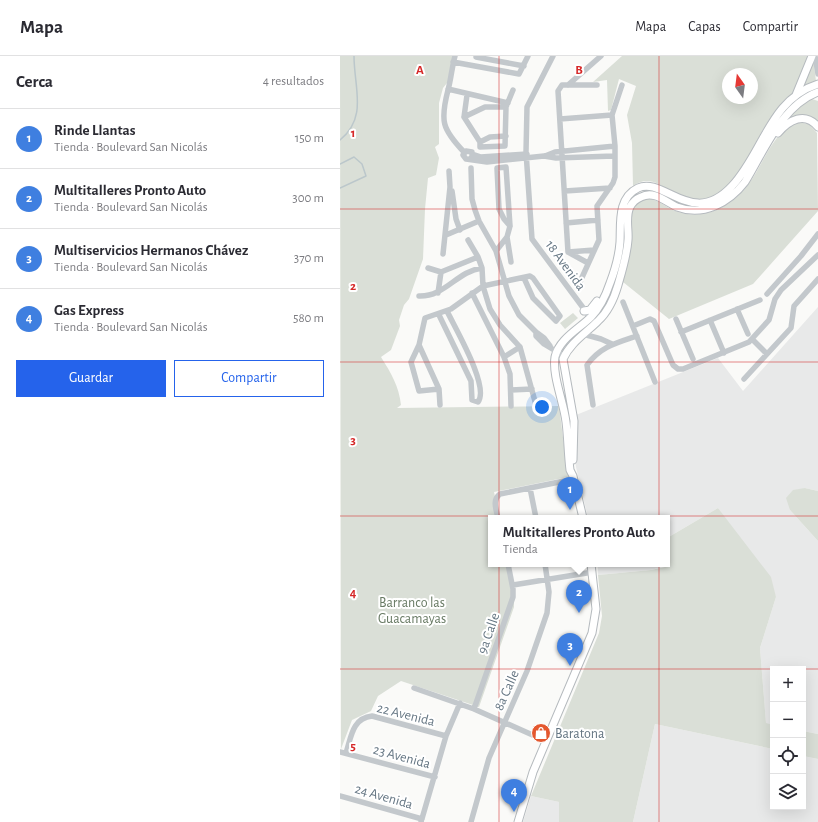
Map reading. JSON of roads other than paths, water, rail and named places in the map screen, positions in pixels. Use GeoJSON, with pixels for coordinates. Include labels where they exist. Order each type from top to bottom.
{"type":"FeatureCollection","features":[{"type":"Feature","properties":{"kind":"main road"},"geometry":{"type":"LineString","coordinates":[[795,97],[812,56]]}},
{"type":"Feature","properties":{"kind":"main road"},"geometry":{"type":"LineString","coordinates":[[574,478],[570,470],[566,422],[555,359],[557,352],[567,337],[591,317],[599,306],[610,285],[620,246],[621,210],[637,188],[646,186],[656,187],[685,202],[696,203],[706,201],[724,194],[738,179],[776,117],[795,97],[807,88],[818,84]]}},
{"type":"Feature","properties":{"kind":"main road"},"geometry":{"type":"LineString","coordinates":[[584,333],[604,315],[614,298],[626,253],[630,208],[634,201],[641,196],[656,196],[688,211],[708,209],[724,202],[739,189],[779,125],[803,99],[818,92]]}},
{"type":"Feature","properties":{"kind":"main road"},"geometry":{"type":"LineString","coordinates":[[760,157],[781,130],[792,120],[807,119],[818,127]]}},
{"type":"Feature","properties":{"kind":"main road"},"geometry":{"type":"LineString","coordinates":[[584,311],[592,309],[600,296],[620,246]]}},
{"type":"Feature","properties":{"kind":"main road"},"geometry":{"type":"LineString","coordinates":[[582,515],[574,478],[574,420],[563,364],[564,356],[593,322],[591,317]]}},
{"type":"Feature","properties":{"kind":"main road"},"geometry":{"type":"LineString","coordinates":[[518,822],[533,772],[592,633],[596,617],[592,568]]}},
{"type":"Feature","properties":{"kind":"street"},"geometry":{"type":"LineString","coordinates":[[528,56],[524,66],[518,74],[475,66],[454,59],[442,111],[445,126],[452,138],[464,152],[464,158],[471,156],[487,162],[527,154],[563,158],[614,156]]}},
{"type":"Feature","properties":{"kind":"street","name":"18 Avenida"},"geometry":{"type":"LineString","coordinates":[[553,56],[527,107],[527,154],[532,239],[584,311],[591,317]]}},
{"type":"Feature","properties":{"kind":"street"},"geometry":{"type":"LineString","coordinates":[[568,85],[601,56]]}},
{"type":"Feature","properties":{"kind":"street"},"geometry":{"type":"LineString","coordinates":[[815,56],[818,74]]}},
{"type":"Feature","properties":{"kind":"street"},"geometry":{"type":"LineString","coordinates":[[475,66],[476,57],[524,66]]}},
{"type":"Feature","properties":{"kind":"street"},"geometry":{"type":"LineString","coordinates":[[568,252],[563,151],[558,91],[559,87],[568,85],[597,85]]}},
{"type":"Feature","properties":{"kind":"street"},"geometry":{"type":"LineString","coordinates":[[578,284],[599,240],[597,205],[610,188],[615,177],[615,146],[612,115],[622,86]]}},
{"type":"Feature","properties":{"kind":"street"},"geometry":{"type":"LineString","coordinates":[[448,89],[507,105]]}},
{"type":"Feature","properties":{"kind":"street"},"geometry":{"type":"LineString","coordinates":[[467,95],[464,117],[480,142],[480,147],[505,146],[507,105],[513,90]]}},
{"type":"Feature","properties":{"kind":"street"},"geometry":{"type":"LineString","coordinates":[[464,117],[485,107],[507,105]]}},
{"type":"Feature","properties":{"kind":"street"},"geometry":{"type":"LineString","coordinates":[[560,119],[612,115]]}},
{"type":"Feature","properties":{"kind":"street"},"geometry":{"type":"LineString","coordinates":[[480,142],[490,137],[506,136]]}},
{"type":"Feature","properties":{"kind":"street"},"geometry":{"type":"LineString","coordinates":[[544,156],[555,152],[615,146]]}},
{"type":"Feature","properties":{"kind":"street"},"geometry":{"type":"LineString","coordinates":[[496,251],[507,237],[510,226],[506,167],[496,168],[499,209],[504,219],[510,226]]}},
{"type":"Feature","properties":{"kind":"street"},"geometry":{"type":"LineString","coordinates":[[471,168],[472,199],[479,221],[496,251],[513,306],[536,332],[536,336],[544,344],[550,346],[564,356]]}},
{"type":"Feature","properties":{"kind":"street"},"geometry":{"type":"LineString","coordinates":[[443,254],[450,187],[449,171]]}},
{"type":"Feature","properties":{"kind":"street"},"geometry":{"type":"LineString","coordinates":[[450,187],[460,230]]}},
{"type":"Feature","properties":{"kind":"street"},"geometry":{"type":"LineString","coordinates":[[565,191],[610,188]]}},
{"type":"Feature","properties":{"kind":"street"},"geometry":{"type":"LineString","coordinates":[[566,222],[598,220]]}},
{"type":"Feature","properties":{"kind":"street"},"geometry":{"type":"LineString","coordinates":[[446,235],[479,221]]}},
{"type":"Feature","properties":{"kind":"street"},"geometry":{"type":"LineString","coordinates":[[767,294],[779,282],[818,234]]}},
{"type":"Feature","properties":{"kind":"street"},"geometry":{"type":"LineString","coordinates":[[507,237],[511,262]]}},
{"type":"Feature","properties":{"kind":"street"},"geometry":{"type":"LineString","coordinates":[[468,240],[478,257],[482,268],[487,302],[495,318],[520,347],[536,405]]}},
{"type":"Feature","properties":{"kind":"street"},"geometry":{"type":"LineString","coordinates":[[568,252],[594,250]]}},
{"type":"Feature","properties":{"kind":"street"},"geometry":{"type":"LineString","coordinates":[[568,252],[588,263]]}},
{"type":"Feature","properties":{"kind":"street"},"geometry":{"type":"LineString","coordinates":[[428,268],[441,272],[478,257]]}},
{"type":"Feature","properties":{"kind":"street"},"geometry":{"type":"LineString","coordinates":[[632,326],[650,319],[654,321],[673,365],[678,369],[724,354],[746,344],[752,339],[769,320],[775,299],[784,287],[817,258]]}},
{"type":"Feature","properties":{"kind":"street"},"geometry":{"type":"LineString","coordinates":[[419,296],[431,296],[438,293],[467,272],[482,268]]}},
{"type":"Feature","properties":{"kind":"street"},"geometry":{"type":"LineString","coordinates":[[438,293],[441,272]]}},
{"type":"Feature","properties":{"kind":"street"},"geometry":{"type":"LineString","coordinates":[[439,389],[419,391],[411,362],[419,345],[425,319],[447,312],[484,286],[505,281],[524,278],[533,278],[560,316],[556,321],[533,298],[524,278]]}},
{"type":"Feature","properties":{"kind":"street"},"geometry":{"type":"LineString","coordinates":[[744,379],[791,328],[794,306],[818,278]]}},
{"type":"Feature","properties":{"kind":"street"},"geometry":{"type":"LineString","coordinates":[[779,282],[784,287]]}},
{"type":"Feature","properties":{"kind":"street"},"geometry":{"type":"LineString","coordinates":[[472,293],[504,357],[510,374],[512,406]]}},
{"type":"Feature","properties":{"kind":"street"},"geometry":{"type":"LineString","coordinates":[[681,332],[760,300]]}},
{"type":"Feature","properties":{"kind":"street"},"geometry":{"type":"LineString","coordinates":[[623,302],[655,382]]}},
{"type":"Feature","properties":{"kind":"street"},"geometry":{"type":"LineString","coordinates":[[737,309],[748,334]]}},
{"type":"Feature","properties":{"kind":"street"},"geometry":{"type":"LineString","coordinates":[[439,315],[471,381],[472,400],[478,402],[480,398],[479,379],[447,312]]}},
{"type":"Feature","properties":{"kind":"street"},"geometry":{"type":"LineString","coordinates":[[676,319],[693,359]]}},
{"type":"Feature","properties":{"kind":"street"},"geometry":{"type":"LineString","coordinates":[[710,320],[724,354]]}},
{"type":"Feature","properties":{"kind":"street"},"geometry":{"type":"LineString","coordinates":[[584,333],[596,339],[601,339],[610,345]]}},
{"type":"Feature","properties":{"kind":"street"},"geometry":{"type":"LineString","coordinates":[[593,405],[587,365],[599,351],[610,345],[637,336]]}},
{"type":"Feature","properties":{"kind":"street"},"geometry":{"type":"LineString","coordinates":[[752,339],[767,354]]}},
{"type":"Feature","properties":{"kind":"street"},"geometry":{"type":"LineString","coordinates":[[419,345],[439,389],[440,405]]}},
{"type":"Feature","properties":{"kind":"street"},"geometry":{"type":"LineString","coordinates":[[456,350],[464,345]]}},
{"type":"Feature","properties":{"kind":"street"},"geometry":{"type":"LineString","coordinates":[[504,357],[520,347]]}},
{"type":"Feature","properties":{"kind":"street"},"geometry":{"type":"LineString","coordinates":[[511,390],[532,389]]}},
{"type":"Feature","properties":{"kind":"street"},"geometry":{"type":"LineString","coordinates":[[497,515],[495,505],[498,496],[503,493],[574,478]]}},
{"type":"Feature","properties":{"kind":"street"},"geometry":{"type":"LineString","coordinates":[[530,488],[535,515]]}},
{"type":"Feature","properties":{"kind":"street","name":"9a Calle"},"geometry":{"type":"LineString","coordinates":[[474,709],[512,602],[513,585],[509,567]]}},
{"type":"Feature","properties":{"kind":"street","name":"8a Calle"},"geometry":{"type":"LineString","coordinates":[[470,822],[489,758],[527,671],[545,618],[549,604],[548,580],[546,567]]}},
{"type":"Feature","properties":{"kind":"street"},"geometry":{"type":"LineString","coordinates":[[513,585],[548,580],[592,568]]}},
{"type":"Feature","properties":{"kind":"street"},"geometry":{"type":"LineString","coordinates":[[414,688],[474,709],[546,741]]}},
{"type":"Feature","properties":{"kind":"street"},"geometry":{"type":"LineString","coordinates":[[421,821],[446,736],[460,704]]}},
{"type":"Feature","properties":{"kind":"street","name":"22 Avenida"},"geometry":{"type":"LineString","coordinates":[[346,753],[354,728],[361,719],[372,716],[446,736]]}},
{"type":"Feature","properties":{"kind":"street","name":"23 Avenida"},"geometry":{"type":"LineString","coordinates":[[340,752],[434,777]]}},
{"type":"Feature","properties":{"kind":"street","name":"24 Avenida"},"geometry":{"type":"LineString","coordinates":[[340,796],[421,821]]}},
{"type":"Feature","properties":{"kind":"waterway"},"geometry":{"type":"LineString","coordinates":[[340,140],[349,131],[357,112],[358,101],[354,56]]}},
{"type":"Feature","properties":{"kind":"waterway"},"geometry":{"type":"LineString","coordinates":[[340,164],[354,157],[362,164],[366,176],[340,188]]}},
{"type":"Feature","properties":{"kind":"place","name":"Rinde Llantas"},"geometry":{"type":"Point","coordinates":[570,510]}},
{"type":"Feature","properties":{"kind":"place","name":"Multitalleres Pronto Auto"},"geometry":{"type":"Point","coordinates":[579,613]}},
{"type":"Feature","properties":{"kind":"place","name":"Multiservicios Hermanos Chávez"},"geometry":{"type":"Point","coordinates":[570,666]}},
{"type":"Feature","properties":{"kind":"place","name":"Baratona"},"geometry":{"type":"Point","coordinates":[541,733]}},
{"type":"Feature","properties":{"kind":"place","name":"Gas Express"},"geometry":{"type":"Point","coordinates":[514,812]}},
{"type":"Feature","properties":{"kind":"park label","name":"Barranco las Guacamayas"},"geometry":{"type":"Point","coordinates":[412,610]}}]}
